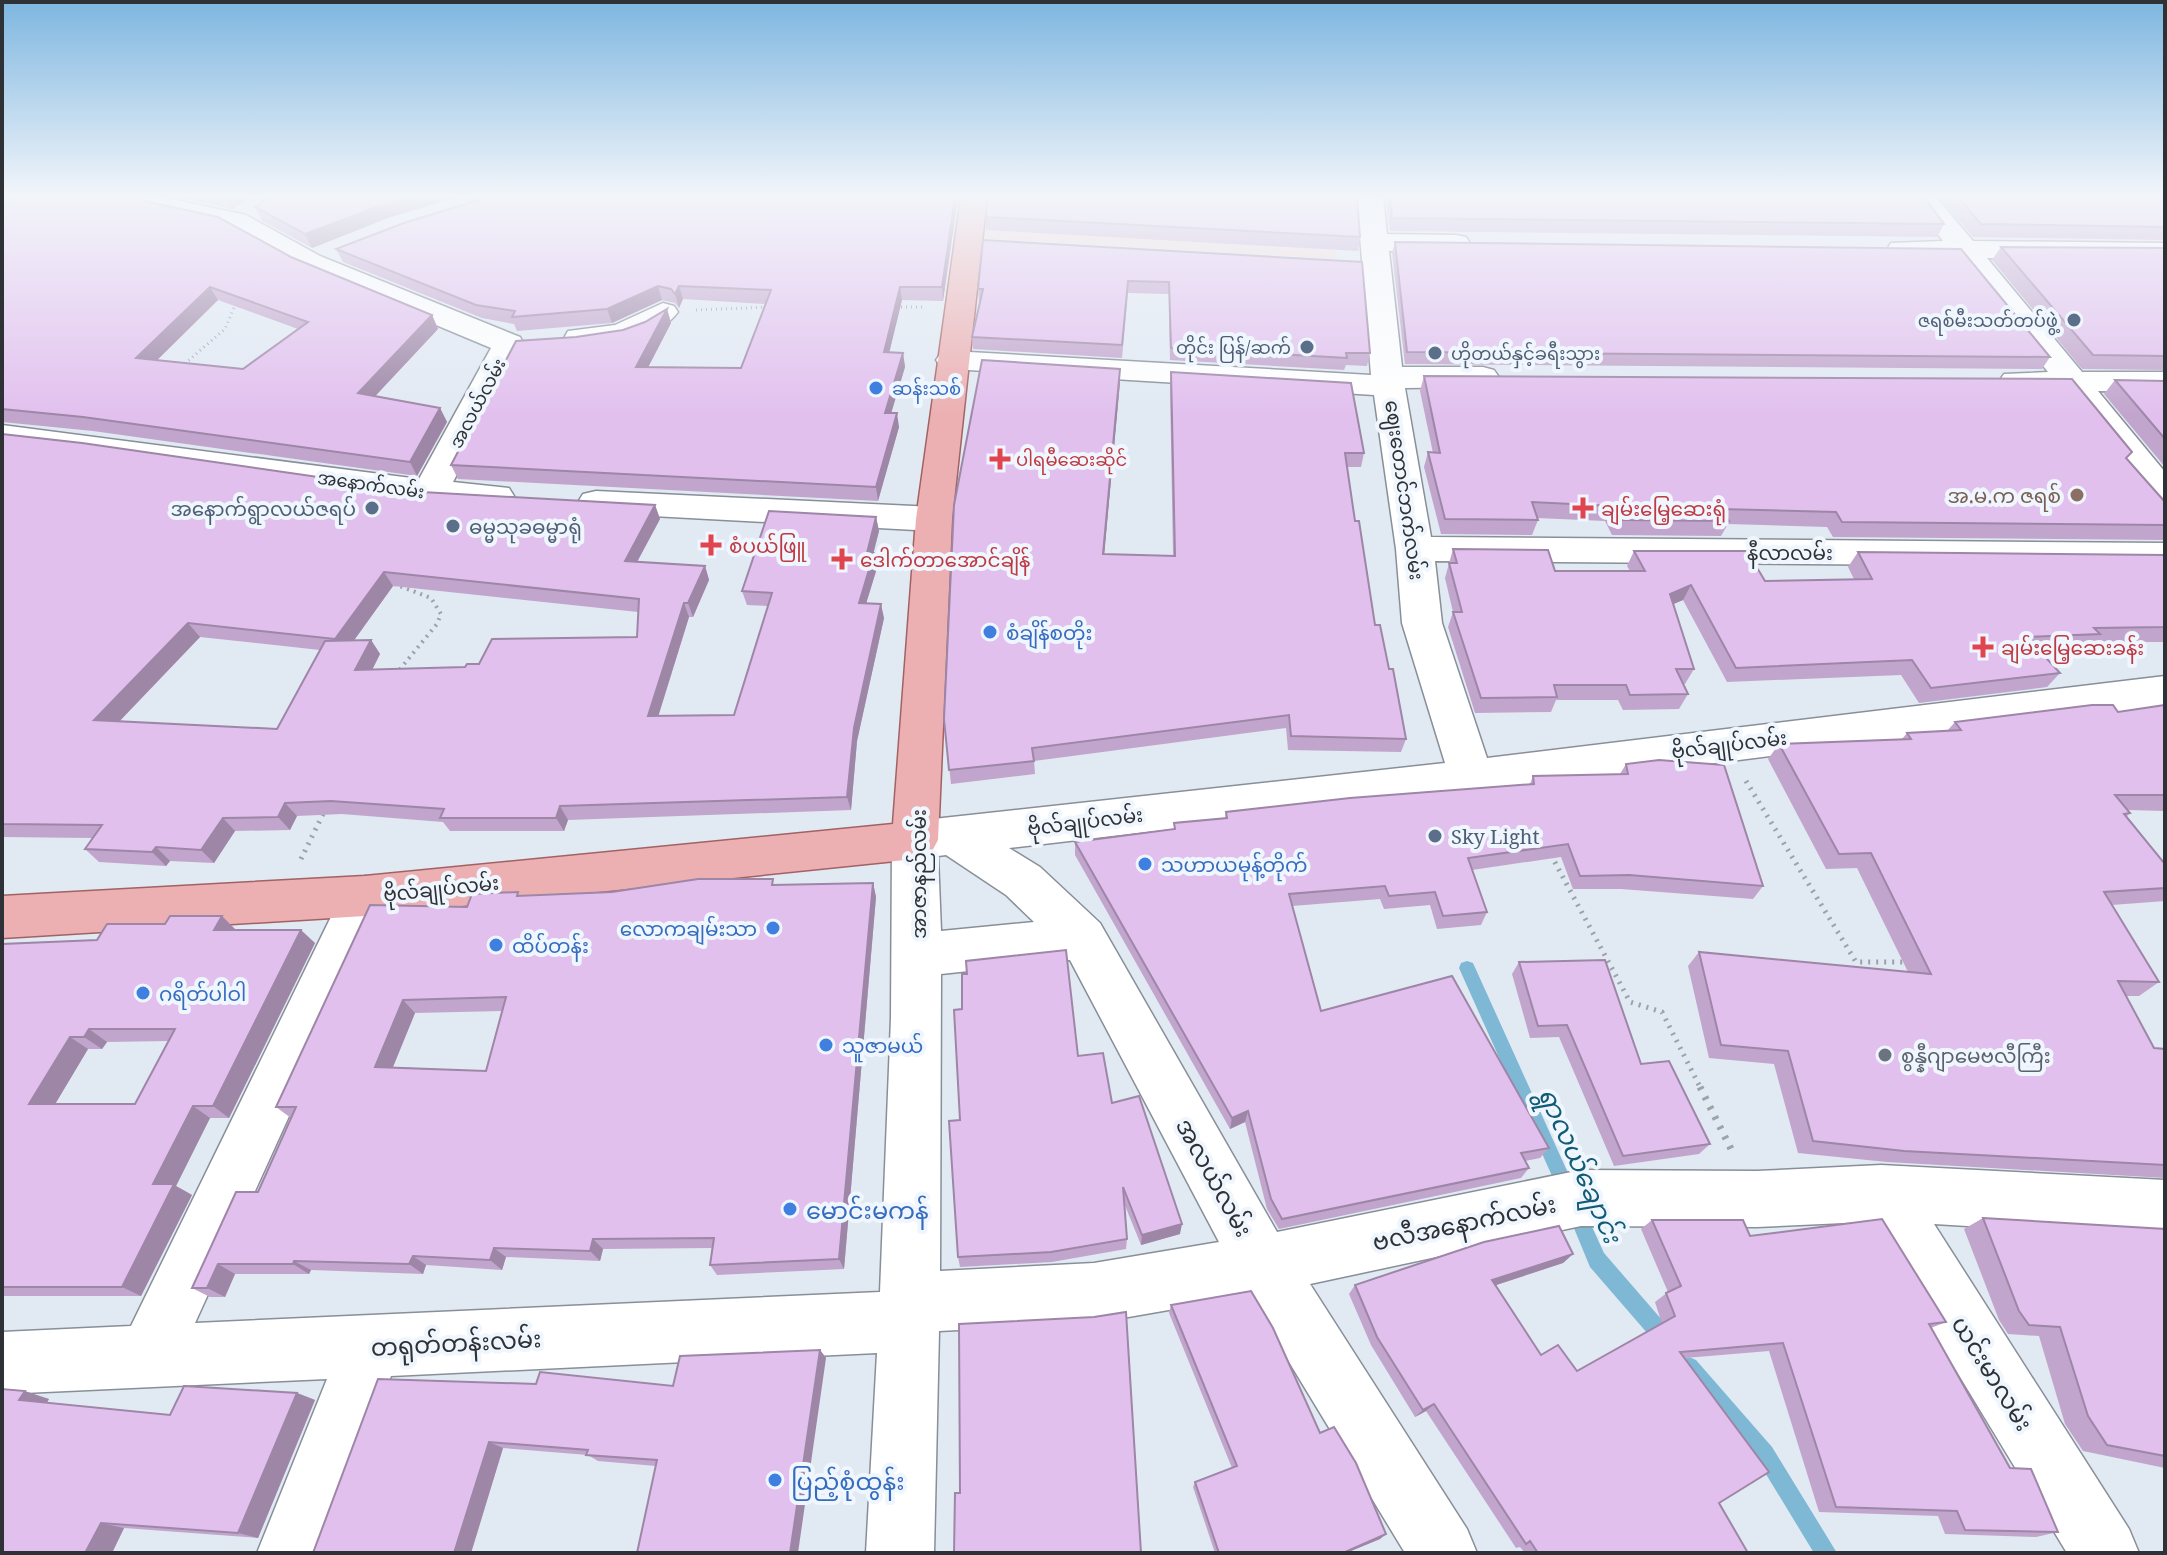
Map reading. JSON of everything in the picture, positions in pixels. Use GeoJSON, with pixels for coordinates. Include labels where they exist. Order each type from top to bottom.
{"type":"FeatureCollection","features":[{"type":"Feature","properties":{"kind":"main road","name":"အာဇာနည်လမ်း"},"geometry":{"type":"LineString","coordinates":[[934,838],[934,519],[959,307],[973,270]]}},
{"type":"Feature","properties":{"kind":"main road","name":"ဗိုလ်ချုပ်လမ်း"},"geometry":{"type":"LineString","coordinates":[[2,917],[365,896],[934,838]]}},
{"type":"Feature","properties":{"kind":"street","name":"အလယ်လမ်း"},"geometry":{"type":"LineString","coordinates":[[328,270],[509,344],[430,492]]}},
{"type":"Feature","properties":{"kind":"street","name":"ဈေးတောင်ဘက်လမ်း"},"geometry":{"type":"LineString","coordinates":[[1368,270],[1389,381],[1415,549],[1422,623],[1471,777]]}},
{"type":"Feature","properties":{"kind":"street"},"geometry":{"type":"LineString","coordinates":[[1982,270],[2165,495]]}},
{"type":"Feature","properties":{"kind":"street"},"geometry":{"type":"LineString","coordinates":[[509,344],[622,333],[663,312]]}},
{"type":"Feature","properties":{"kind":"street"},"geometry":{"type":"LineString","coordinates":[[952,360],[1389,381],[1515,377]]}},
{"type":"Feature","properties":{"kind":"street"},"geometry":{"type":"LineString","coordinates":[[1992,381],[2165,382]]}},
{"type":"Feature","properties":{"kind":"street","name":"အနောက်လမ်း"},"geometry":{"type":"LineString","coordinates":[[2,435],[93,444],[430,492],[934,519]]}},
{"type":"Feature","properties":{"kind":"street","name":"နီလာလမ်း"},"geometry":{"type":"LineString","coordinates":[[1415,549],[2165,555]]}},
{"type":"Feature","properties":{"kind":"street","name":"ဗိုလ်ချုပ်လမ်း"},"geometry":{"type":"LineString","coordinates":[[934,838],[1471,777],[2165,691]]}},
{"type":"Feature","properties":{"kind":"street","name":"အလယ်လမ်း"},"geometry":{"type":"LineString","coordinates":[[934,838],[1023,881],[1083,938],[1263,1264],[1443,1553]]}},
{"type":"Feature","properties":{"kind":"street","name":"အာဇာနည်လမ်း"},"geometry":{"type":"LineString","coordinates":[[900,1553],[910,1312],[918,955],[934,838]]}},
{"type":"Feature","properties":{"kind":"street"},"geometry":{"type":"LineString","coordinates":[[149,1356],[365,896]]}},
{"type":"Feature","properties":{"kind":"street"},"geometry":{"type":"LineString","coordinates":[[918,955],[1083,938]]}},
{"type":"Feature","properties":{"kind":"street","name":"ဗလီအနောက်လမ်း"},"geometry":{"type":"LineString","coordinates":[[910,1312],[1094,1293],[1263,1264],[1581,1198],[1757,1199],[1881,1193],[2165,1209]]}},
{"type":"Feature","properties":{"kind":"street","name":"ယင်းမာလမ်း"},"geometry":{"type":"LineString","coordinates":[[1881,1193],[2105,1553]]}},
{"type":"Feature","properties":{"kind":"street","name":"တရုတ်တန်းလမ်း"},"geometry":{"type":"LineString","coordinates":[[2,1363],[371,1346],[910,1312]]}},
{"type":"Feature","properties":{"kind":"street"},"geometry":{"type":"LineString","coordinates":[[291,1553],[371,1346]]}},
{"type":"Feature","properties":{"kind":"path"},"geometry":{"type":"LineString","coordinates":[[177,371],[225,329],[239,297]]}},
{"type":"Feature","properties":{"kind":"path"},"geometry":{"type":"LineString","coordinates":[[663,312],[780,307]]}},
{"type":"Feature","properties":{"kind":"path"},"geometry":{"type":"LineString","coordinates":[[884,307],[959,307]]}},
{"type":"Feature","properties":{"kind":"path"},"geometry":{"type":"LineString","coordinates":[[387,685],[437,624],[441,614],[431,598],[388,579]]}},
{"type":"Feature","properties":{"kind":"path"},"geometry":{"type":"LineString","coordinates":[[1724,745],[1856,962],[1916,961]]}},
{"type":"Feature","properties":{"kind":"path"},"geometry":{"type":"LineString","coordinates":[[279,902],[326,807]]}},
{"type":"Feature","properties":{"kind":"path"},"geometry":{"type":"LineString","coordinates":[[1550,853],[1630,1002],[1662,1012],[1757,1199]]}},
{"type":"Feature","properties":{"kind":"building"},"geometry":{"type":"Polygon","coordinates":[[[2,270],[322,270],[432,315],[358,393],[440,408],[410,462],[83,417],[2,409],[2,270]],[[210,287],[136,358],[243,369],[308,322],[210,287]]]}},
{"type":"Feature","properties":{"kind":"building"},"geometry":{"type":"Polygon","coordinates":[[[387,270],[945,270],[942,287],[900,287],[884,352],[903,353],[885,413],[897,413],[876,487],[451,465],[516,341],[623,330],[667,309],[636,367],[741,368],[771,290],[679,286],[675,294],[671,289],[658,286],[607,309],[512,317],[515,311],[476,305],[387,270]]]}},
{"type":"Feature","properties":{"kind":"building"},"geometry":{"type":"Polygon","coordinates":[[[980,270],[1363,270],[1370,353],[1346,353],[1347,358],[1171,348],[1169,282],[1128,281],[1122,345],[972,337],[983,289],[978,289],[980,270]]]}},
{"type":"Feature","properties":{"kind":"building"},"geometry":{"type":"Polygon","coordinates":[[[1398,270],[1978,270],[2050,357],[1407,352],[1398,270]]]}},
{"type":"Feature","properties":{"kind":"building"},"geometry":{"type":"Polygon","coordinates":[[[2020,270],[2165,270],[2165,356],[2093,355],[2020,270]]]}},
{"type":"Feature","properties":{"kind":"building"},"geometry":{"type":"Polygon","coordinates":[[[982,360],[1120,369],[1103,554],[1175,556],[1171,372],[1351,383],[1364,453],[1345,453],[1355,521],[1359,521],[1375,625],[1380,625],[1389,669],[1393,669],[1406,739],[1291,736],[1289,715],[1032,748],[1034,761],[949,770],[944,719],[954,505],[982,360]]]}},
{"type":"Feature","properties":{"kind":"building"},"geometry":{"type":"Polygon","coordinates":[[[1424,376],[2072,379],[2132,452],[2126,458],[2165,502],[2165,525],[1842,522],[1836,512],[1721,509],[1729,521],[1619,520],[1612,506],[1532,502],[1538,520],[1445,519],[1428,452],[1440,453],[1424,376]]]}},
{"type":"Feature","properties":{"kind":"building"},"geometry":{"type":"Polygon","coordinates":[[[2115,380],[2165,381],[2165,439],[2115,380]]]}},
{"type":"Feature","properties":{"kind":"building"},"geometry":{"type":"Polygon","coordinates":[[[2,434],[422,492],[655,505],[625,561],[705,566],[688,603],[684,603],[648,716],[734,715],[772,593],[742,591],[769,511],[876,517],[867,553],[874,553],[859,603],[881,604],[854,728],[847,797],[560,806],[556,818],[440,818],[444,809],[331,801],[285,803],[278,817],[223,818],[201,850],[156,847],[152,852],[85,849],[102,825],[2,824],[2,434]],[[384,572],[335,639],[188,623],[94,720],[277,729],[325,641],[371,640],[355,670],[465,667],[467,664],[479,664],[492,639],[637,637],[639,599],[384,572]]]}},
{"type":"Feature","properties":{"kind":"building"},"geometry":{"type":"Polygon","coordinates":[[[1453,549],[1548,550],[1555,571],[1645,571],[1634,551],[1747,551],[1765,581],[1872,579],[1858,552],[2165,555],[2165,627],[2094,628],[2100,634],[2027,637],[2060,673],[1931,688],[1912,660],[1736,668],[1691,585],[1670,594],[1694,669],[1676,669],[1688,694],[1630,695],[1626,685],[1554,685],[1557,697],[1481,698],[1453,612],[1462,612],[1449,563],[1457,563],[1453,549]]]}},
{"type":"Feature","properties":{"kind":"building"},"geometry":{"type":"Polygon","coordinates":[[[2113,705],[2118,712],[2165,705],[2165,795],[2115,795],[2130,813],[2124,814],[2165,864],[2165,888],[2104,892],[2159,982],[2118,981],[2154,1048],[2165,1049],[2165,1165],[1904,1151],[1813,1141],[1788,1051],[1721,1045],[1699,952],[1931,974],[1871,853],[1839,854],[1779,744],[1911,739],[1907,733],[1961,730],[1955,722],[2113,705]]]}},
{"type":"Feature","properties":{"kind":"building"},"geometry":{"type":"Polygon","coordinates":[[[1659,760],[1724,765],[1763,886],[1629,875],[1580,876],[1568,844],[1468,858],[1487,912],[1443,916],[1435,892],[1389,896],[1385,886],[1289,894],[1321,1011],[1452,976],[1549,1148],[1521,1153],[1529,1168],[1282,1219],[1271,1199],[1248,1111],[1232,1118],[1075,842],[1175,829],[1174,823],[1227,818],[1226,812],[1350,798],[1534,784],[1533,776],[1628,774],[1626,764],[1659,760]]]}},
{"type":"Feature","properties":{"kind":"building"},"geometry":{"type":"Polygon","coordinates":[[[698,879],[773,879],[772,885],[873,883],[839,1259],[710,1265],[714,1238],[593,1239],[590,1251],[494,1248],[490,1260],[413,1256],[409,1264],[294,1261],[293,1264],[218,1264],[207,1288],[192,1288],[236,1192],[258,1192],[296,1107],[276,1107],[370,905],[467,907],[472,894],[518,892],[517,896],[612,892],[698,879]],[[506,997],[403,1000],[375,1067],[486,1071],[506,997]]]}},
{"type":"Feature","properties":{"kind":"building"},"geometry":{"type":"Polygon","coordinates":[[[170,916],[222,916],[214,930],[301,930],[213,1106],[193,1106],[153,1184],[174,1184],[122,1287],[2,1287],[2,944],[97,940],[107,924],[165,924],[170,916]],[[89,1029],[84,1037],[70,1037],[29,1104],[135,1104],[175,1029],[89,1029]]]}},
{"type":"Feature","properties":{"kind":"building"},"geometry":{"type":"Polygon","coordinates":[[[1066,950],[1078,1056],[1103,1053],[1112,1103],[1139,1096],[1182,1224],[1142,1235],[1123,1187],[1127,1239],[1051,1252],[958,1257],[949,1121],[960,1120],[954,1010],[962,1009],[962,974],[967,974],[966,961],[1066,950]]]}},
{"type":"Feature","properties":{"kind":"building"},"geometry":{"type":"Polygon","coordinates":[[[1605,960],[1641,1064],[1669,1061],[1710,1144],[1623,1156],[1567,1025],[1538,1026],[1519,962],[1605,960]]]}},
{"type":"Feature","properties":{"kind":"building"},"geometry":{"type":"Polygon","coordinates":[[[1983,1218],[2165,1229],[2165,1456],[2107,1445],[2088,1416],[2060,1327],[2029,1325],[2019,1311],[1983,1218]]]}},
{"type":"Feature","properties":{"kind":"building"},"geometry":{"type":"Polygon","coordinates":[[[1882,1219],[1946,1322],[1929,1324],[2010,1468],[2031,1469],[2058,1532],[1965,1530],[1957,1511],[1836,1507],[1783,1343],[1680,1352],[1769,1472],[1719,1503],[1748,1553],[1538,1553],[1530,1541],[1526,1544],[1434,1404],[1423,1410],[1377,1337],[1355,1285],[1484,1242],[1559,1226],[1573,1254],[1492,1280],[1541,1355],[1558,1345],[1577,1371],[1675,1316],[1666,1293],[1681,1286],[1652,1220],[1743,1220],[1750,1236],[1882,1219]]]}},
{"type":"Feature","properties":{"kind":"building"},"geometry":{"type":"Polygon","coordinates":[[[1251,1291],[1273,1328],[1320,1433],[1334,1427],[1356,1463],[1386,1534],[1343,1553],[1219,1553],[1195,1482],[1237,1466],[1171,1305],[1251,1291]]]}},
{"type":"Feature","properties":{"kind":"building"},"geometry":{"type":"Polygon","coordinates":[[[1126,1312],[1141,1553],[954,1553],[955,1493],[960,1493],[959,1324],[1094,1317],[1126,1312]]]}},
{"type":"Feature","properties":{"kind":"building"},"geometry":{"type":"Polygon","coordinates":[[[820,1350],[790,1553],[637,1553],[657,1460],[586,1455],[588,1450],[489,1442],[454,1553],[313,1553],[378,1379],[536,1384],[540,1372],[673,1386],[680,1356],[820,1350]]]}},
{"type":"Feature","properties":{"kind":"building"},"geometry":{"type":"Polygon","coordinates":[[[184,1386],[297,1393],[238,1533],[101,1523],[85,1553],[2,1553],[2,1389],[25,1391],[19,1400],[170,1415],[184,1386]]]}},
{"type":"Feature","properties":{"kind":"waterway","name":"ရွာလယ်ချောင်း"},"geometry":{"type":"LineString","coordinates":[[1467,968],[1567,1190]]}},
{"type":"Feature","properties":{"kind":"waterway","name":"ရွာလယ်ချောင်း"},"geometry":{"type":"LineString","coordinates":[[1575,1209],[1597,1260],[1668,1342]]}},
{"type":"Feature","properties":{"kind":"waterway","name":"ရွာလယ်ချောင်း"},"geometry":{"type":"LineString","coordinates":[[1689,1367],[1765,1454],[1826,1553]]}},
{"type":"Feature","properties":{"kind":"place","name":"ဇရစ်မီးသတ်တပ်ဖွဲ့"},"geometry":{"type":"Point","coordinates":[2074,320]}},
{"type":"Feature","properties":{"kind":"place","name":"တိုင်း ပြန်/ဆက်"},"geometry":{"type":"Point","coordinates":[1307,347]}},
{"type":"Feature","properties":{"kind":"place","name":"ဟိုတယ်နှင့်ခရီးသွား"},"geometry":{"type":"Point","coordinates":[1435,353]}},
{"type":"Feature","properties":{"kind":"place","name":"ဆန်းသစ်"},"geometry":{"type":"Point","coordinates":[876,388]}},
{"type":"Feature","properties":{"kind":"place","name":"ပါရမီဆေးဆိုင်"},"geometry":{"type":"Point","coordinates":[1000,459]}},
{"type":"Feature","properties":{"kind":"place","name":"အ.မ.က ဇရစ်"},"geometry":{"type":"Point","coordinates":[2077,495]}},
{"type":"Feature","properties":{"kind":"place","name":"အနောက်ရွာလယ်ဇရပ်"},"geometry":{"type":"Point","coordinates":[372,508]}},
{"type":"Feature","properties":{"kind":"place","name":"ချမ်းမြေ့ဆေးရုံ"},"geometry":{"type":"Point","coordinates":[1583,508]}},
{"type":"Feature","properties":{"kind":"place","name":"ဓမ္မသုခဓမ္မာရုံ"},"geometry":{"type":"Point","coordinates":[453,526]}},
{"type":"Feature","properties":{"kind":"place","name":"စံပယ်ဖြူ"},"geometry":{"type":"Point","coordinates":[711,545]}},
{"type":"Feature","properties":{"kind":"place","name":"ဒေါက်တာအောင်ချိန်"},"geometry":{"type":"Point","coordinates":[842,559]}},
{"type":"Feature","properties":{"kind":"place","name":"စံချိန်စတိုး"},"geometry":{"type":"Point","coordinates":[990,632]}},
{"type":"Feature","properties":{"kind":"place","name":"ချမ်းမြေ့ဆေးခန်း"},"geometry":{"type":"Point","coordinates":[1983,647]}},
{"type":"Feature","properties":{"kind":"place","name":"Sky Light"},"geometry":{"type":"Point","coordinates":[1435,836]}},
{"type":"Feature","properties":{"kind":"place","name":"သဟာယမုန့်တိုက်"},"geometry":{"type":"Point","coordinates":[1145,864]}},
{"type":"Feature","properties":{"kind":"place","name":"လောကချမ်းသာ"},"geometry":{"type":"Point","coordinates":[773,928]}},
{"type":"Feature","properties":{"kind":"place","name":"ထိပ်တန်း"},"geometry":{"type":"Point","coordinates":[496,945]}},
{"type":"Feature","properties":{"kind":"place","name":"ဂရိတ်ပါဝါ"},"geometry":{"type":"Point","coordinates":[143,993]}},
{"type":"Feature","properties":{"kind":"place","name":"သူဇာမယ်"},"geometry":{"type":"Point","coordinates":[826,1045]}},
{"type":"Feature","properties":{"kind":"place","name":"စွန္နီဂျာမေဗလီကြီး"},"geometry":{"type":"Point","coordinates":[1885,1055]}},
{"type":"Feature","properties":{"kind":"place","name":"မောင်းမကန်"},"geometry":{"type":"Point","coordinates":[790,1209]}},
{"type":"Feature","properties":{"kind":"place","name":"ပြည့်စုံထွန်း"},"geometry":{"type":"Point","coordinates":[775,1480]}}]}
